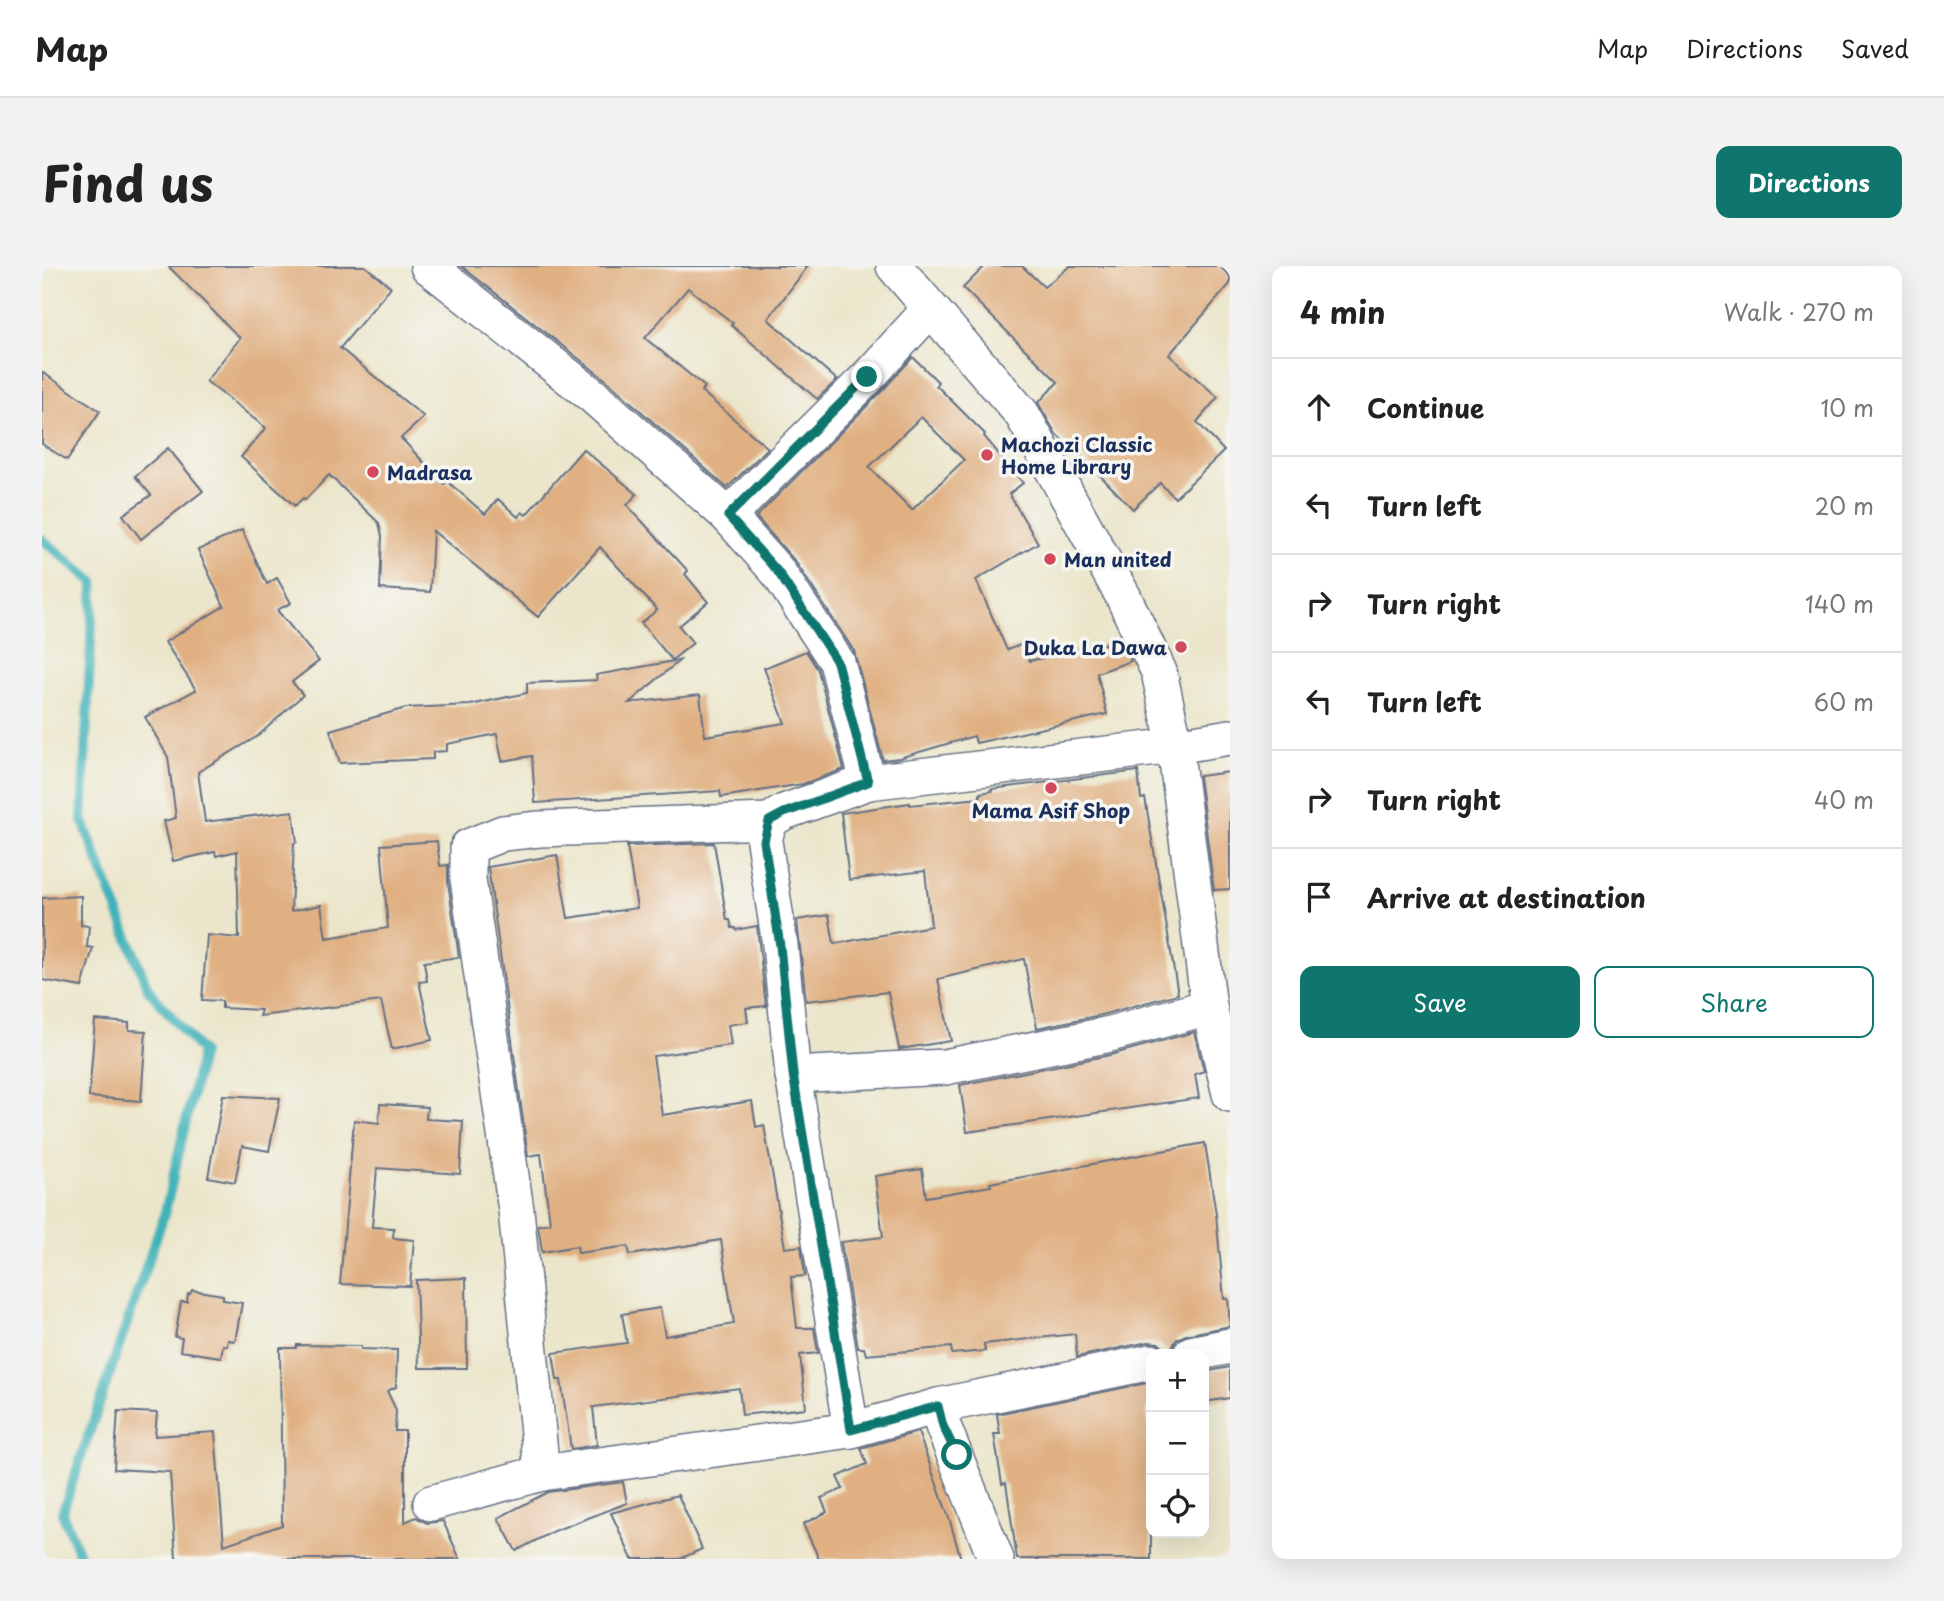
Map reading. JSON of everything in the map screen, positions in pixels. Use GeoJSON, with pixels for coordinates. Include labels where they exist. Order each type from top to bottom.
{"type":"FeatureCollection","features":[{"type":"Feature","properties":{"kind":"street"},"geometry":{"type":"LineString","coordinates":[[428,266],[593,396],[728,516],[778,572],[837,662],[868,782]]}},
{"type":"Feature","properties":{"kind":"street"},"geometry":{"type":"LineString","coordinates":[[907,270],[930,309],[1022,414],[1124,596],[1160,672],[1175,746],[1209,1007],[1230,1094]]}},
{"type":"Feature","properties":{"kind":"street"},"geometry":{"type":"LineString","coordinates":[[728,516],[867,377],[930,309]]}},
{"type":"Feature","properties":{"kind":"street"},"geometry":{"type":"LineString","coordinates":[[542,1473],[516,1210],[468,879],[468,847],[503,833],[538,829],[769,821],[868,782],[1175,746],[1230,737]]}},
{"type":"Feature","properties":{"kind":"street"},"geometry":{"type":"LineString","coordinates":[[769,821],[764,841],[780,946],[793,1074],[851,1430]]}},
{"type":"Feature","properties":{"kind":"street"},"geometry":{"type":"LineString","coordinates":[[793,1074],[945,1066],[1106,1035],[1209,1007]]}},
{"type":"Feature","properties":{"kind":"street"},"geometry":{"type":"LineString","coordinates":[[1209,1350],[1230,1346]]}},
{"type":"Feature","properties":{"kind":"street"},"geometry":{"type":"LineString","coordinates":[[430,1503],[542,1473],[851,1430],[938,1406],[1146,1363]]}},
{"type":"Feature","properties":{"kind":"street"},"geometry":{"type":"LineString","coordinates":[[938,1406],[943,1426],[996,1559]]}},
{"type":"Feature","properties":{"kind":"building"},"geometry":{"type":"Polygon","coordinates":[[[168,266],[365,266],[391,287],[340,348],[424,417],[401,438],[444,484],[447,481],[485,514],[498,499],[518,517],[522,512],[526,515],[583,449],[637,494],[627,505],[688,571],[685,574],[708,602],[679,626],[693,643],[672,660],[641,623],[657,610],[600,547],[538,617],[433,531],[430,592],[380,589],[382,536],[379,523],[329,475],[305,500],[303,498],[295,506],[241,457],[266,428],[206,381],[240,338],[168,266]]]}},
{"type":"Feature","properties":{"kind":"building"},"geometry":{"type":"Polygon","coordinates":[[[461,266],[808,266],[768,319],[837,380],[817,399],[731,325],[733,323],[688,288],[645,338],[705,387],[701,391],[768,448],[727,488],[606,380],[461,266]]]}},
{"type":"Feature","properties":{"kind":"building"},"geometry":{"type":"Polygon","coordinates":[[[985,266],[1022,266],[1044,287],[1070,266],[1219,266],[1230,276],[1230,284],[1169,355],[1218,397],[1197,422],[1224,451],[1175,498],[1160,483],[1133,509],[1056,434],[1038,403],[1058,382],[963,288],[985,266]]]}},
{"type":"Feature","properties":{"kind":"building"},"geometry":{"type":"Polygon","coordinates":[[[913,357],[938,382],[936,385],[985,434],[1023,483],[1009,494],[1038,543],[976,580],[1007,650],[1023,644],[1029,661],[1121,640],[1131,661],[1097,673],[1107,714],[976,743],[974,736],[899,758],[883,760],[854,651],[795,561],[756,517],[913,357]],[[921,417],[869,467],[912,510],[964,460],[921,417]]]}},
{"type":"Feature","properties":{"kind":"building"},"geometry":{"type":"Polygon","coordinates":[[[42,372],[100,411],[67,460],[42,444],[42,372]]]}},
{"type":"Feature","properties":{"kind":"building"},"geometry":{"type":"Polygon","coordinates":[[[168,448],[203,491],[141,539],[123,515],[151,495],[135,476],[168,448]]]}},
{"type":"Feature","properties":{"kind":"building"},"geometry":{"type":"Polygon","coordinates":[[[242,530],[267,584],[277,578],[291,603],[277,610],[319,661],[292,682],[303,695],[258,736],[198,772],[205,822],[293,811],[297,842],[294,843],[291,911],[321,905],[326,938],[388,928],[381,845],[437,841],[440,866],[448,865],[459,957],[424,962],[427,981],[419,982],[432,1040],[392,1049],[381,1001],[259,1016],[261,1010],[222,1008],[222,1001],[202,1000],[207,935],[239,938],[237,851],[216,856],[215,852],[173,861],[164,821],[176,818],[168,757],[145,717],[196,690],[165,642],[224,606],[198,550],[242,530]]]}},
{"type":"Feature","properties":{"kind":"building"},"geometry":{"type":"Polygon","coordinates":[[[806,651],[818,670],[844,769],[803,784],[721,797],[720,791],[535,803],[532,756],[502,761],[497,734],[447,744],[447,751],[433,752],[433,759],[340,763],[330,730],[406,708],[470,705],[527,693],[527,683],[597,680],[596,675],[680,660],[629,703],[700,695],[705,736],[785,723],[764,668],[806,651]]]}},
{"type":"Feature","properties":{"kind":"building"},"geometry":{"type":"Polygon","coordinates":[[[1138,771],[1141,799],[1145,798],[1178,994],[1101,1015],[1037,1028],[1024,959],[938,979],[951,1041],[899,1049],[888,992],[806,1001],[797,920],[829,915],[834,944],[931,926],[925,871],[849,880],[841,813],[910,803],[980,798],[980,793],[992,791],[991,789],[1138,771]]]}},
{"type":"Feature","properties":{"kind":"building"},"geometry":{"type":"Polygon","coordinates":[[[1230,772],[1230,889],[1214,890],[1199,776],[1230,772]]]}},
{"type":"Feature","properties":{"kind":"building"},"geometry":{"type":"Polygon","coordinates":[[[714,843],[727,920],[730,920],[732,928],[736,930],[757,926],[766,1006],[746,1008],[748,1022],[728,1025],[731,1045],[653,1056],[662,1115],[752,1101],[756,1127],[764,1125],[785,1248],[801,1246],[805,1276],[791,1277],[797,1328],[814,1328],[818,1353],[800,1355],[806,1408],[742,1415],[739,1388],[593,1407],[597,1445],[571,1449],[561,1380],[557,1380],[553,1353],[627,1343],[622,1314],[660,1308],[665,1336],[734,1324],[721,1240],[630,1255],[628,1246],[578,1253],[577,1246],[542,1252],[538,1225],[550,1223],[541,1154],[528,1156],[488,867],[557,855],[568,918],[637,908],[627,846],[714,843]]]}},
{"type":"Feature","properties":{"kind":"building"},"geometry":{"type":"Polygon","coordinates":[[[81,896],[81,925],[89,926],[87,947],[93,948],[82,987],[42,980],[42,898],[81,896]]]}},
{"type":"Feature","properties":{"kind":"building"},"geometry":{"type":"Polygon","coordinates":[[[95,1020],[129,1023],[129,1030],[146,1031],[141,1101],[89,1097],[95,1020]]]}},
{"type":"Feature","properties":{"kind":"building"},"geometry":{"type":"Polygon","coordinates":[[[1194,1032],[1204,1071],[1195,1074],[1199,1098],[967,1132],[960,1085],[1110,1055],[1194,1032]]]}},
{"type":"Feature","properties":{"kind":"building"},"geometry":{"type":"Polygon","coordinates":[[[223,1095],[280,1098],[269,1151],[242,1146],[235,1182],[208,1177],[223,1095]]]}},
{"type":"Feature","properties":{"kind":"building"},"geometry":{"type":"Polygon","coordinates":[[[380,1104],[427,1107],[426,1119],[463,1121],[460,1174],[377,1168],[372,1227],[394,1228],[393,1238],[414,1240],[410,1286],[340,1284],[354,1120],[379,1123],[380,1104]]]}},
{"type":"Feature","properties":{"kind":"building"},"geometry":{"type":"Polygon","coordinates":[[[1205,1143],[1216,1214],[1224,1299],[1228,1299],[1230,1326],[1186,1335],[1177,1339],[1172,1349],[1148,1342],[1077,1357],[1075,1334],[984,1344],[985,1351],[952,1354],[951,1347],[866,1355],[864,1348],[858,1348],[841,1242],[883,1237],[875,1176],[922,1169],[926,1197],[991,1186],[990,1183],[1205,1143]]]}},
{"type":"Feature","properties":{"kind":"building"},"geometry":{"type":"Polygon","coordinates":[[[466,1278],[467,1368],[419,1368],[416,1280],[466,1278]]]}},
{"type":"Feature","properties":{"kind":"building"},"geometry":{"type":"Polygon","coordinates":[[[192,1290],[223,1295],[223,1300],[242,1303],[235,1341],[228,1340],[227,1346],[223,1345],[221,1357],[180,1351],[182,1338],[175,1337],[181,1302],[187,1302],[188,1294],[192,1290]]]}},
{"type":"Feature","properties":{"kind":"building"},"geometry":{"type":"Polygon","coordinates":[[[297,1345],[361,1346],[361,1349],[397,1350],[396,1387],[387,1391],[396,1410],[395,1431],[405,1431],[405,1522],[416,1517],[427,1523],[443,1521],[460,1559],[176,1559],[170,1472],[114,1469],[118,1411],[157,1413],[155,1436],[215,1432],[224,1545],[282,1525],[280,1348],[296,1348],[297,1345]]]}},
{"type":"Feature","properties":{"kind":"building"},"geometry":{"type":"Polygon","coordinates":[[[1230,1367],[1230,1398],[1209,1401],[1209,1371],[1230,1367]]]}},
{"type":"Feature","properties":{"kind":"building"},"geometry":{"type":"Polygon","coordinates":[[[1146,1383],[1146,1538],[1151,1538],[1151,1559],[1017,1559],[1006,1483],[1002,1484],[994,1434],[1000,1434],[997,1414],[1146,1383]]]}},
{"type":"Feature","properties":{"kind":"building"},"geometry":{"type":"Polygon","coordinates":[[[918,1432],[961,1559],[819,1559],[803,1524],[827,1512],[821,1498],[843,1489],[837,1477],[867,1464],[861,1448],[918,1432]]]}},
{"type":"Feature","properties":{"kind":"building"},"geometry":{"type":"Polygon","coordinates":[[[623,1482],[627,1503],[554,1531],[516,1551],[498,1518],[548,1492],[623,1482]]]}},
{"type":"Feature","properties":{"kind":"building"},"geometry":{"type":"Polygon","coordinates":[[[678,1495],[702,1549],[680,1559],[632,1559],[611,1513],[678,1495]]]}},
{"type":"Feature","properties":{"kind":"waterway"},"geometry":{"type":"LineString","coordinates":[[42,539],[94,582],[82,819],[148,989],[202,1052],[165,1212],[62,1513],[81,1559]]}},
{"type":"Feature","properties":{"kind":"place","name":"Machozi Classic Home Library"},"geometry":{"type":"Point","coordinates":[987,455]}},
{"type":"Feature","properties":{"kind":"place","name":"Madrasa"},"geometry":{"type":"Point","coordinates":[373,472]}},
{"type":"Feature","properties":{"kind":"place","name":"Man united"},"geometry":{"type":"Point","coordinates":[1050,559]}},
{"type":"Feature","properties":{"kind":"place","name":"Duka La Dawa"},"geometry":{"type":"Point","coordinates":[1181,647]}},
{"type":"Feature","properties":{"kind":"place","name":"Mama Asif Shop"},"geometry":{"type":"Point","coordinates":[1051,788]}},
{"type":"Feature","properties":{"kind":"route"},"geometry":{"type":"LineString","coordinates":[[867,377],[728,516],[778,572],[837,662],[868,782],[769,821],[764,841],[780,946],[793,1074],[851,1430],[938,1406],[943,1426],[957,1455]]}}]}
